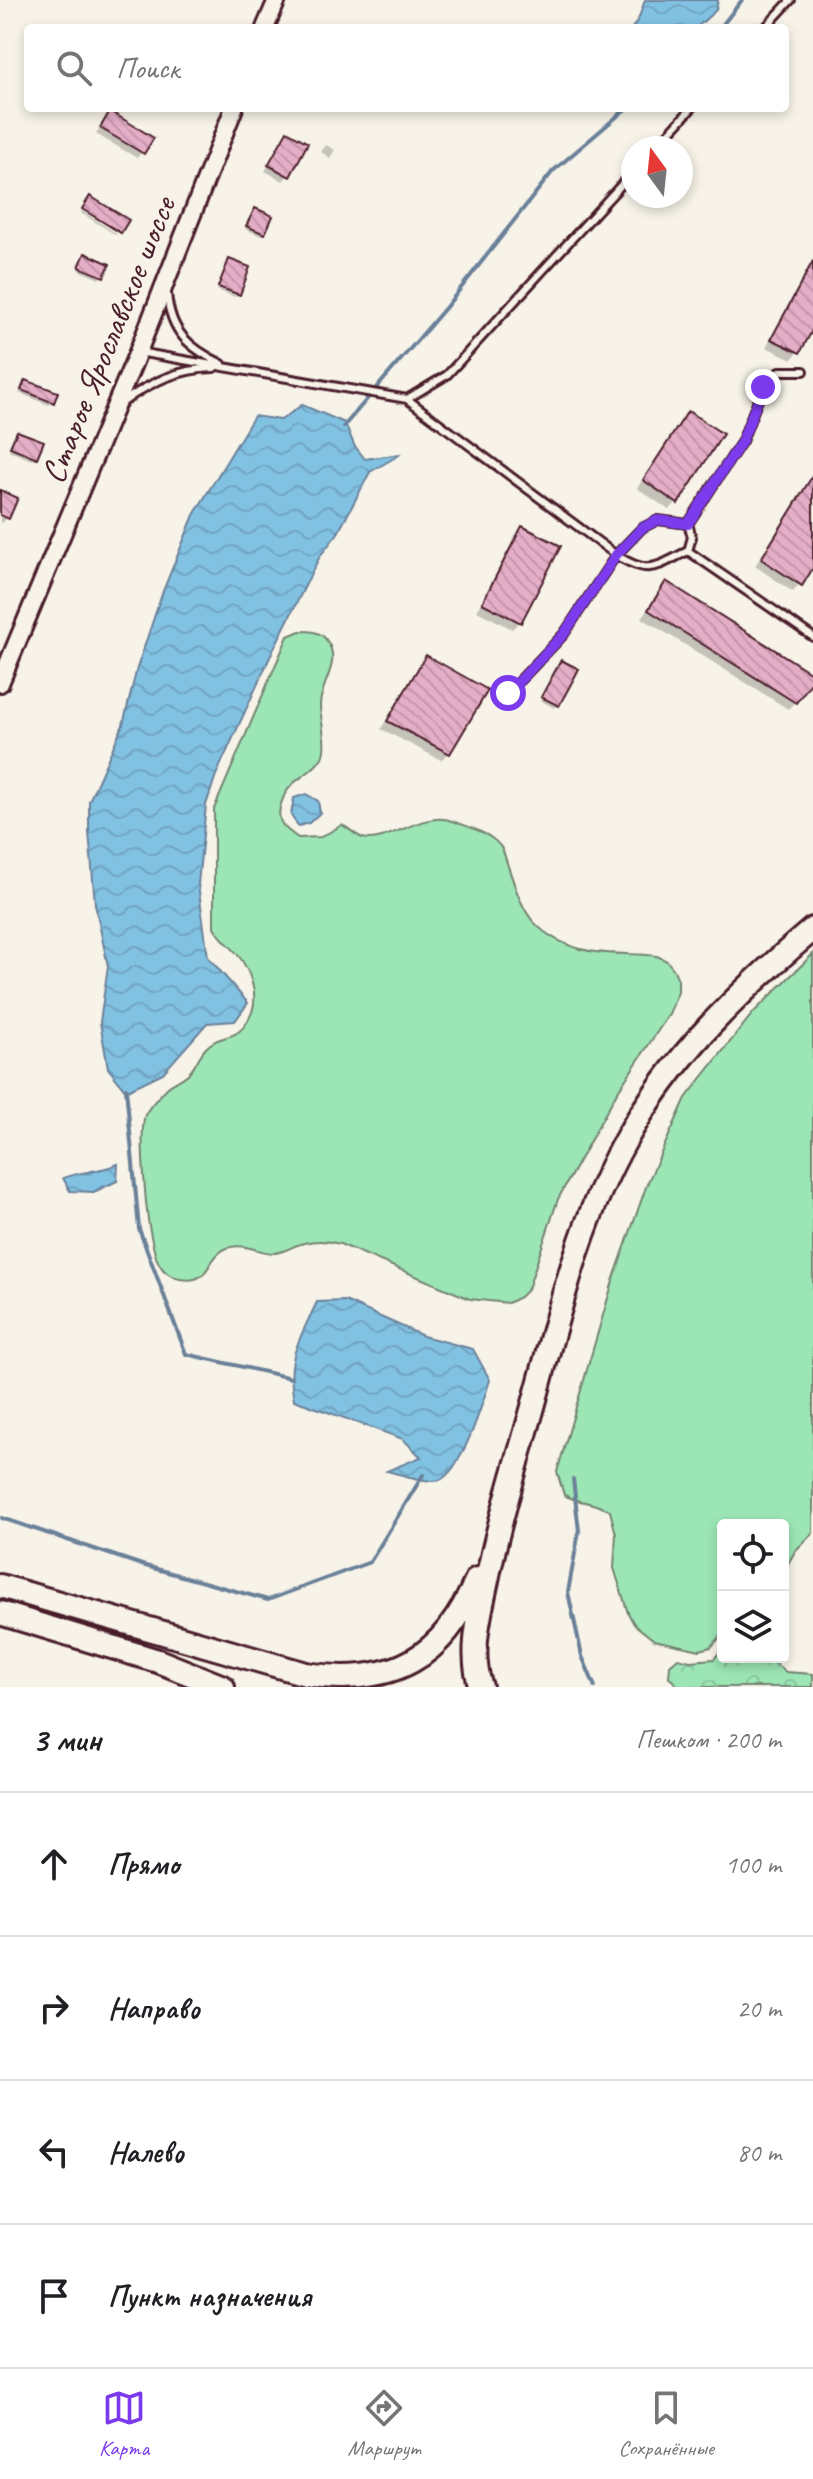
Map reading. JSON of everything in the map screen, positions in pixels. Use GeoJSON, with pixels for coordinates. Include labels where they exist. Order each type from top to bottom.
{"type":"FeatureCollection","features":[{"type":"Feature","properties":{"kind":"highway"},"geometry":{"type":"LineString","coordinates":[[481,1687],[476,1661],[478,1622],[497,1530],[574,1260],[598,1199],[625,1141],[671,1070],[712,1022],[757,977],[813,929]]}},
{"type":"Feature","properties":{"kind":"highway"},"geometry":{"type":"LineString","coordinates":[[0,1586],[319,1677],[357,1678],[398,1669],[430,1650],[451,1629],[467,1603],[497,1530]]}},
{"type":"Feature","properties":{"kind":"highway"},"geometry":{"type":"LineString","coordinates":[[0,1613],[158,1661],[223,1687]]}},
{"type":"Feature","properties":{"kind":"highway"},"geometry":{"type":"LineString","coordinates":[[192,1641],[307,1687]]}},
{"type":"Feature","properties":{"kind":"main road"},"geometry":{"type":"LineString","coordinates":[[267,24],[277,0]]}},
{"type":"Feature","properties":{"kind":"main road","name":"Старое Ярославское шоссе"},"geometry":{"type":"LineString","coordinates":[[0,683],[138,352],[232,112]]}},
{"type":"Feature","properties":{"kind":"lane"},"geometry":{"type":"LineString","coordinates":[[769,24],[791,0]]}},
{"type":"Feature","properties":{"kind":"lane"},"geometry":{"type":"LineString","coordinates":[[666,136],[688,112]]}},
{"type":"Feature","properties":{"kind":"lane"},"geometry":{"type":"LineString","coordinates":[[407,399],[447,375],[621,185]]}},
{"type":"Feature","properties":{"kind":"lane"},"geometry":{"type":"LineString","coordinates":[[166,280],[168,306],[190,347],[229,368]]}},
{"type":"Feature","properties":{"kind":"lane"},"geometry":{"type":"LineString","coordinates":[[138,352],[407,399],[637,568],[656,567],[688,551],[692,537],[688,524]]}},
{"type":"Feature","properties":{"kind":"lane"},"geometry":{"type":"LineString","coordinates":[[114,409],[140,389],[172,374],[229,368]]}},
{"type":"Feature","properties":{"kind":"lane"},"geometry":{"type":"LineString","coordinates":[[688,524],[742,441],[763,387],[780,371],[804,371]]}},
{"type":"Feature","properties":{"kind":"lane"},"geometry":{"type":"LineString","coordinates":[[508,693],[564,634],[616,555],[642,528],[658,520],[688,524]]}},
{"type":"Feature","properties":{"kind":"lane"},"geometry":{"type":"LineString","coordinates":[[688,551],[813,637]]}},
{"type":"Feature","properties":{"kind":"green space"},"geometry":{"type":"Polygon","coordinates":[[[300,631],[322,635],[331,649],[332,665],[320,705],[323,754],[285,795],[279,816],[285,828],[298,838],[321,837],[342,825],[360,837],[372,839],[429,820],[452,821],[471,828],[490,837],[502,848],[522,904],[543,931],[566,944],[588,951],[657,956],[667,961],[678,980],[678,992],[669,1014],[616,1094],[558,1199],[528,1289],[508,1303],[470,1299],[331,1242],[309,1242],[275,1253],[233,1246],[220,1252],[198,1278],[190,1280],[166,1272],[155,1254],[148,1221],[144,1172],[145,1115],[168,1087],[189,1073],[206,1048],[242,1029],[254,1005],[254,990],[246,967],[214,927],[214,809],[288,636],[300,631]]]}},
{"type":"Feature","properties":{"kind":"green space"},"geometry":{"type":"Polygon","coordinates":[[[813,954],[813,1533],[789,1562],[789,1519],[717,1519],[717,1640],[711,1647],[700,1650],[654,1640],[634,1624],[614,1568],[616,1534],[610,1511],[564,1495],[557,1472],[613,1281],[647,1184],[686,1098],[753,1013],[813,954]]]}},
{"type":"Feature","properties":{"kind":"green space"},"geometry":{"type":"Polygon","coordinates":[[[717,1655],[717,1663],[777,1663],[786,1672],[813,1674],[813,1687],[679,1687],[669,1677],[670,1665],[678,1658],[690,1661],[714,1659],[717,1655]]]}},
{"type":"Feature","properties":{"kind":"water"},"geometry":{"type":"Polygon","coordinates":[[[645,0],[718,0],[716,10],[700,24],[635,24],[645,0]]]}},
{"type":"Feature","properties":{"kind":"water"},"geometry":{"type":"Polygon","coordinates":[[[302,405],[345,423],[354,445],[365,459],[401,454],[370,472],[338,533],[320,556],[275,646],[216,775],[206,805],[198,884],[208,957],[248,1003],[235,1021],[207,1023],[163,1073],[126,1091],[108,1068],[100,1022],[108,966],[95,904],[89,801],[123,725],[137,668],[163,591],[194,515],[254,416],[281,420],[302,405]]]}},
{"type":"Feature","properties":{"kind":"water"},"geometry":{"type":"Polygon","coordinates":[[[306,794],[318,801],[320,813],[309,823],[298,826],[291,815],[294,798],[306,794]]]}},
{"type":"Feature","properties":{"kind":"water"},"geometry":{"type":"Polygon","coordinates":[[[118,1164],[117,1181],[94,1192],[70,1191],[63,1178],[104,1169],[118,1164]]]}},
{"type":"Feature","properties":{"kind":"water"},"geometry":{"type":"Polygon","coordinates":[[[345,1301],[423,1336],[473,1349],[490,1380],[462,1454],[444,1477],[430,1481],[387,1471],[421,1457],[403,1439],[294,1400],[293,1360],[317,1302],[345,1301]]]}},
{"type":"Feature","properties":{"kind":"building"},"geometry":{"type":"Polygon","coordinates":[[[112,112],[154,138],[144,154],[100,128],[112,112]]]}},
{"type":"Feature","properties":{"kind":"building"},"geometry":{"type":"Polygon","coordinates":[[[287,131],[308,143],[290,177],[268,165],[287,131]]]}},
{"type":"Feature","properties":{"kind":"building"},"geometry":{"type":"Polygon","coordinates":[[[90,196],[129,220],[121,233],[82,209],[90,196]]]}},
{"type":"Feature","properties":{"kind":"building"},"geometry":{"type":"Polygon","coordinates":[[[255,208],[273,216],[265,234],[246,226],[255,208]]]}},
{"type":"Feature","properties":{"kind":"building"},"geometry":{"type":"Polygon","coordinates":[[[85,253],[110,264],[104,277],[79,267],[85,253]]]}},
{"type":"Feature","properties":{"kind":"building"},"geometry":{"type":"Polygon","coordinates":[[[229,259],[250,267],[240,295],[218,287],[229,259]]]}},
{"type":"Feature","properties":{"kind":"building"},"geometry":{"type":"Polygon","coordinates":[[[813,261],[813,329],[800,353],[771,339],[813,261]]]}},
{"type":"Feature","properties":{"kind":"building"},"geometry":{"type":"Polygon","coordinates":[[[25,380],[58,392],[54,403],[21,390],[25,380]]]}},
{"type":"Feature","properties":{"kind":"building"},"geometry":{"type":"Polygon","coordinates":[[[688,411],[723,434],[678,504],[643,480],[688,411]]]}},
{"type":"Feature","properties":{"kind":"building"},"geometry":{"type":"Polygon","coordinates":[[[17,431],[44,441],[37,458],[10,447],[17,431]]]}},
{"type":"Feature","properties":{"kind":"building"},"geometry":{"type":"Polygon","coordinates":[[[813,475],[813,568],[802,586],[761,559],[813,475]]]}},
{"type":"Feature","properties":{"kind":"building"},"geometry":{"type":"Polygon","coordinates":[[[0,490],[18,498],[9,519],[0,515],[0,490]]]}},
{"type":"Feature","properties":{"kind":"building"},"geometry":{"type":"Polygon","coordinates":[[[522,526],[561,546],[521,623],[482,603],[522,526]]]}},
{"type":"Feature","properties":{"kind":"building"},"geometry":{"type":"Polygon","coordinates":[[[666,581],[813,674],[813,680],[796,703],[648,610],[666,581]]]}},
{"type":"Feature","properties":{"kind":"building"},"geometry":{"type":"Polygon","coordinates":[[[426,655],[488,690],[450,754],[387,721],[426,655]]]}},
{"type":"Feature","properties":{"kind":"building"},"geometry":{"type":"Polygon","coordinates":[[[561,660],[579,669],[559,706],[541,697],[561,660]]]}},
{"type":"Feature","properties":{"kind":"waterway"},"geometry":{"type":"LineString","coordinates":[[723,24],[742,0]]}},
{"type":"Feature","properties":{"kind":"waterway"},"geometry":{"type":"LineString","coordinates":[[344,426],[446,307],[553,171],[622,112]]}},
{"type":"Feature","properties":{"kind":"waterway"},"geometry":{"type":"LineString","coordinates":[[126,1088],[139,1229],[186,1354],[291,1378]]}},
{"type":"Feature","properties":{"kind":"waterway"},"geometry":{"type":"LineString","coordinates":[[2,1518],[142,1565],[268,1600],[370,1562],[423,1475]]}},
{"type":"Feature","properties":{"kind":"waterway"},"geometry":{"type":"LineString","coordinates":[[573,1479],[579,1531],[568,1592],[582,1656],[595,1687]]}},
{"type":"Feature","properties":{"kind":"route"},"geometry":{"type":"LineString","coordinates":[[508,693],[564,634],[616,555],[642,528],[658,520],[688,524],[742,441],[763,387]]}}]}
